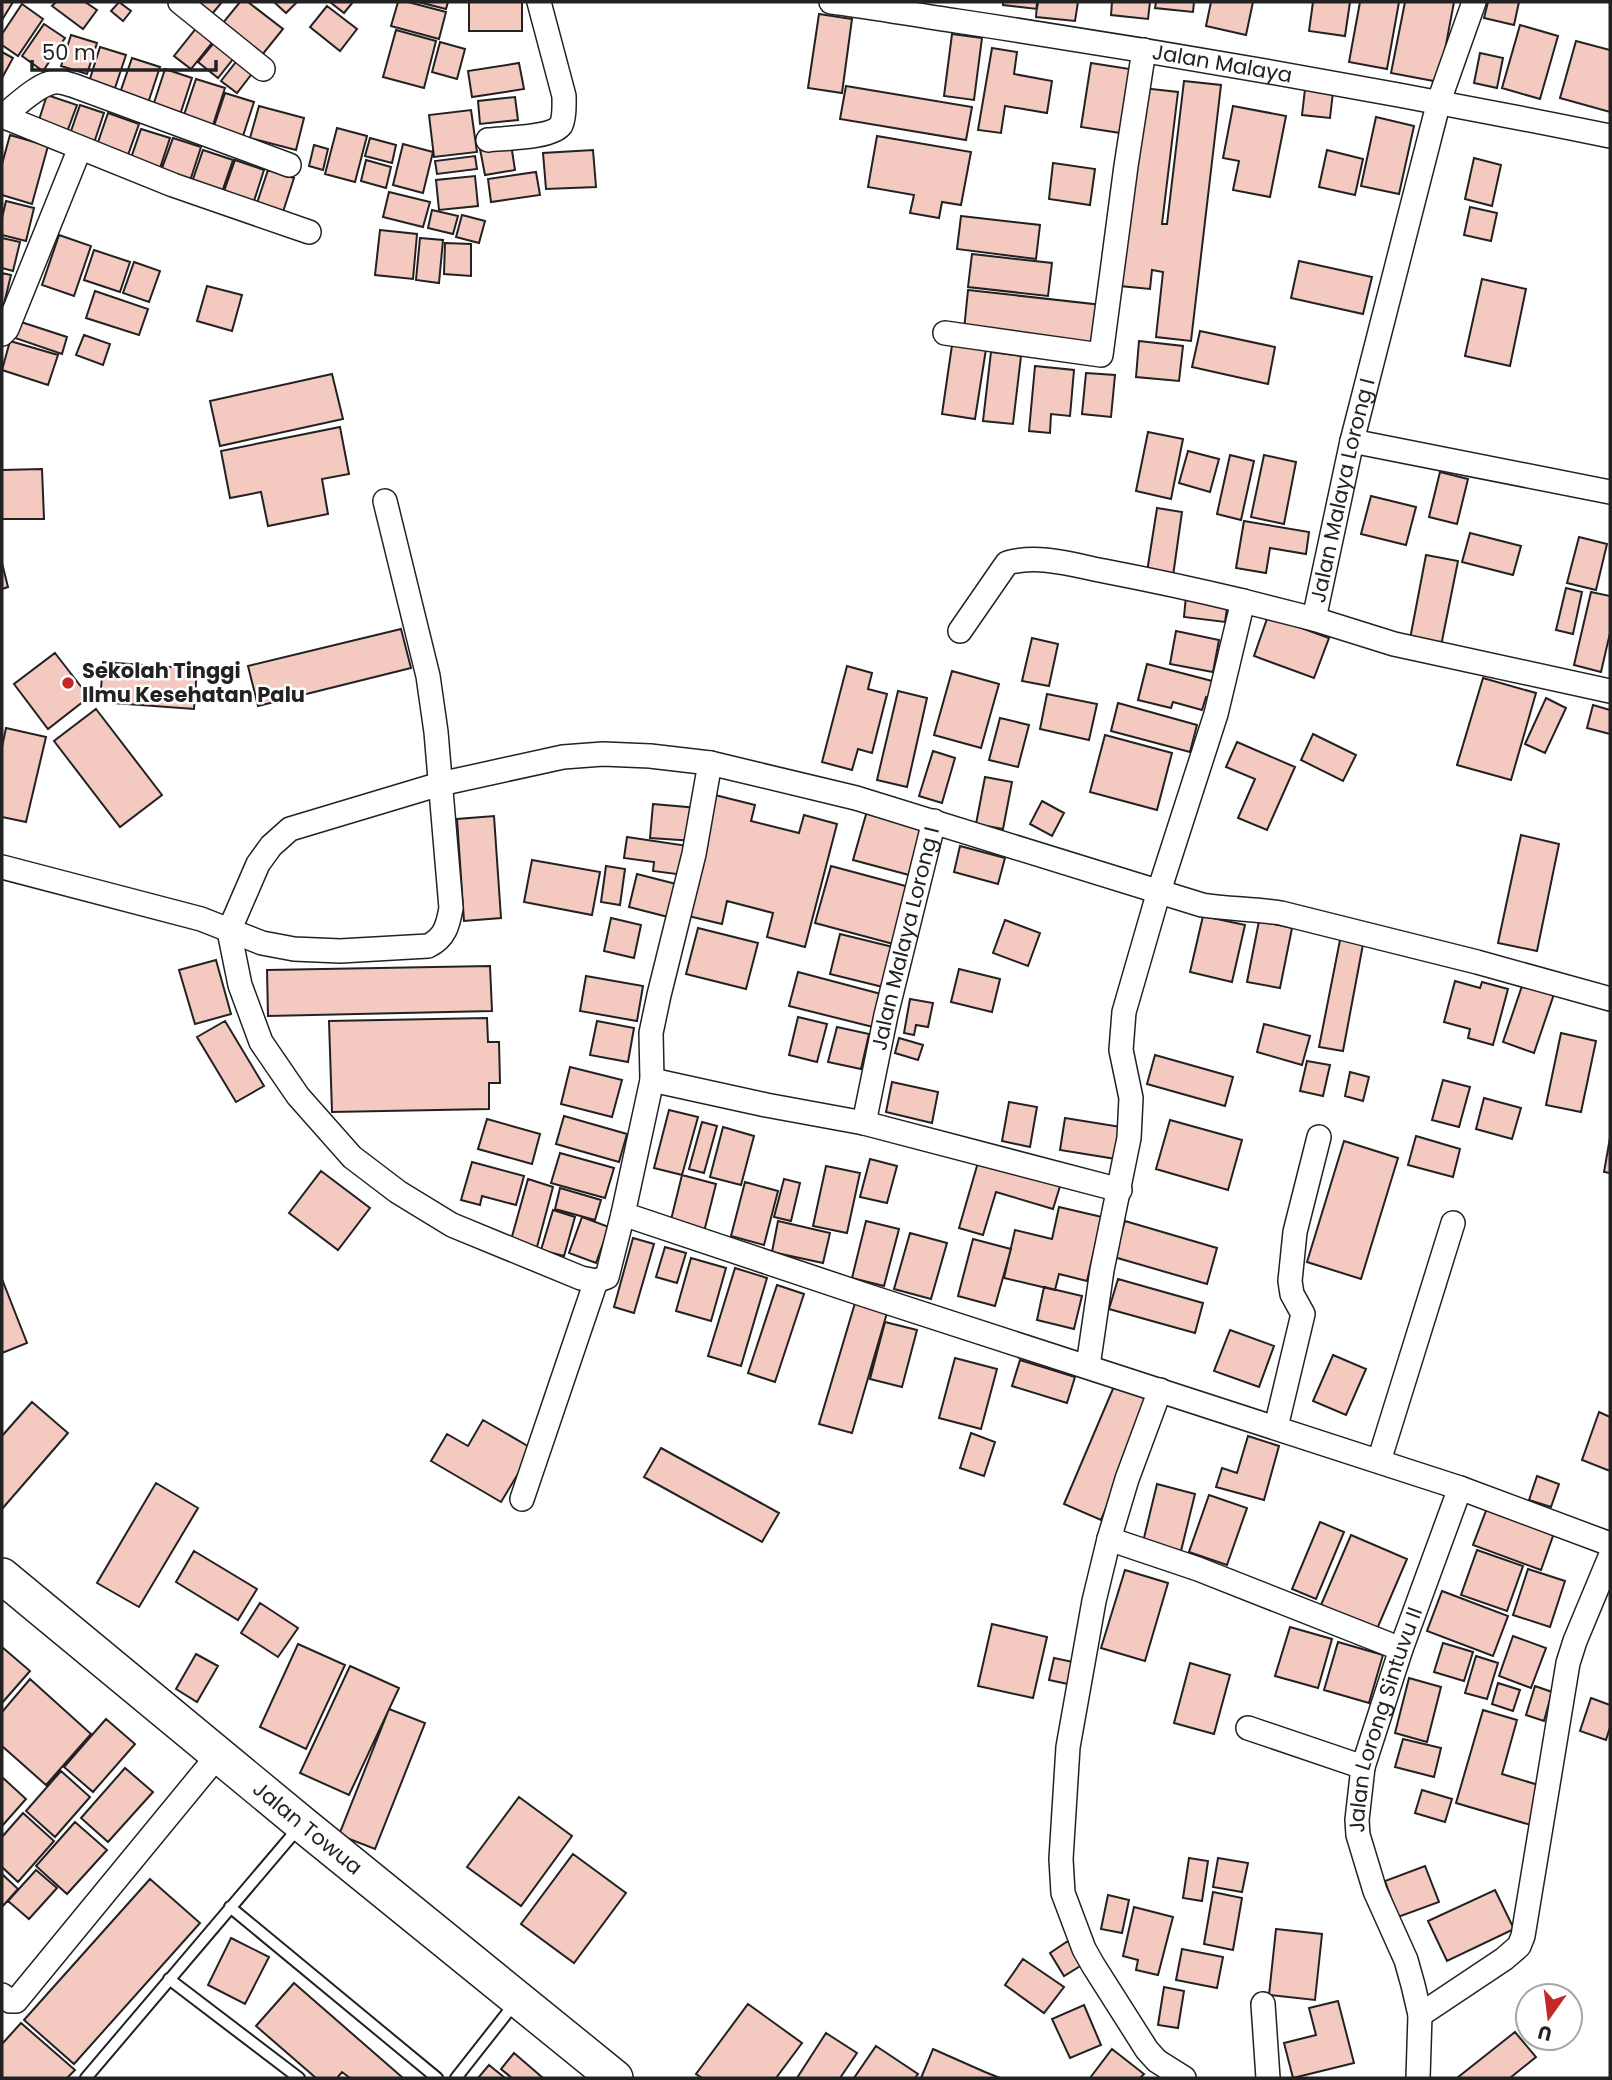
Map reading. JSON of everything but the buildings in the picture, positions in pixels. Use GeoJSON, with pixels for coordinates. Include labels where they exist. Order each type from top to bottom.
{"type":"FeatureCollection","features":[{"type":"Feature","properties":{"kind":"main road","name":"Jalan Towua"},"geometry":{"type":"LineString","coordinates":[[2,1576],[615,2078]]}},
{"type":"Feature","properties":{"kind":"street"},"geometry":{"type":"LineString","coordinates":[[180,2],[263,69]]}},
{"type":"Feature","properties":{"kind":"street"},"geometry":{"type":"LineString","coordinates":[[488,140],[550,133],[560,125],[564,96],[539,2]]}},
{"type":"Feature","properties":{"kind":"street","name":"Jalan Malaya"},"geometry":{"type":"LineString","coordinates":[[831,2],[901,11],[946,11],[1144,50],[1439,101],[1610,136]]}},
{"type":"Feature","properties":{"kind":"street","name":"Jalan Malaya Lorong I"},"geometry":{"type":"LineString","coordinates":[[960,631],[1007,563],[1042,559],[1157,581],[1314,619],[1352,440],[1439,101],[1474,2]]}},
{"type":"Feature","properties":{"kind":"street"},"geometry":{"type":"LineString","coordinates":[[944,333],[1101,355],[1144,50]]}},
{"type":"Feature","properties":{"kind":"street"},"geometry":{"type":"LineString","coordinates":[[3,116],[40,88],[60,82],[289,165]]}},
{"type":"Feature","properties":{"kind":"street"},"geometry":{"type":"LineString","coordinates":[[3,116],[173,185],[309,232]]}},
{"type":"Feature","properties":{"kind":"street"},"geometry":{"type":"LineString","coordinates":[[2,334],[80,148]]}},
{"type":"Feature","properties":{"kind":"street"},"geometry":{"type":"LineString","coordinates":[[1352,440],[1610,492]]}},
{"type":"Feature","properties":{"kind":"street"},"geometry":{"type":"LineString","coordinates":[[2,867],[201,919],[262,943],[294,949],[340,951],[428,946],[436,942],[443,935],[451,908],[436,732],[428,676],[385,501]]}},
{"type":"Feature","properties":{"kind":"street"},"geometry":{"type":"LineString","coordinates":[[1088,1366],[1102,1270],[1129,1138],[1131,1098],[1121,1050],[1124,1012],[1159,891],[1216,714],[1243,601]]}},
{"type":"Feature","properties":{"kind":"street"},"geometry":{"type":"LineString","coordinates":[[1314,619],[1394,644],[1610,691]]}},
{"type":"Feature","properties":{"kind":"street"},"geometry":{"type":"LineString","coordinates":[[710,763],[694,854],[654,1021],[652,1080],[607,1277],[596,1281],[581,1278],[452,1225],[398,1192],[352,1157],[298,1096],[261,1042],[240,985],[229,931],[258,864],[271,846],[290,829],[440,784],[563,757],[603,754],[710,763],[856,798],[934,821]]}},
{"type":"Feature","properties":{"kind":"street","name":"Jalan Malaya Lorong I"},"geometry":{"type":"LineString","coordinates":[[864,1123],[886,1015],[934,821],[1214,907],[1281,913],[1477,962],[1610,999]]}},
{"type":"Feature","properties":{"kind":"street"},"geometry":{"type":"LineString","coordinates":[[652,1080],[864,1123],[1120,1190]]}},
{"type":"Feature","properties":{"kind":"street"},"geometry":{"type":"LineString","coordinates":[[1276,1427],[1303,1314],[1292,1294],[1290,1281],[1295,1232],[1319,1137]]}},
{"type":"Feature","properties":{"kind":"street"},"geometry":{"type":"LineString","coordinates":[[623,1214],[1460,1488],[1610,1544]]}},
{"type":"Feature","properties":{"kind":"street"},"geometry":{"type":"LineString","coordinates":[[1379,1461],[1453,1223]]}},
{"type":"Feature","properties":{"kind":"street"},"geometry":{"type":"LineString","coordinates":[[522,1499],[596,1281]]}},
{"type":"Feature","properties":{"kind":"street"},"geometry":{"type":"LineString","coordinates":[[1160,1390],[1127,1479],[1091,1612],[1068,1747],[1061,1866],[1063,1893],[1070,1917],[1093,1965],[1147,2050],[1184,2078]]}},
{"type":"Feature","properties":{"kind":"street","name":"Jalan Lorong Sintuvu II"},"geometry":{"type":"LineString","coordinates":[[1418,2078],[1420,2015],[1406,1960],[1375,1891],[1358,1835],[1357,1821],[1363,1767],[1401,1649],[1460,1488]]}},
{"type":"Feature","properties":{"kind":"street"},"geometry":{"type":"LineString","coordinates":[[1109,1539],[1198,1569],[1401,1649]]}},
{"type":"Feature","properties":{"kind":"street"},"geometry":{"type":"LineString","coordinates":[[1420,2015],[1519,1946],[1523,1936],[1568,1663],[1610,1557]]}},
{"type":"Feature","properties":{"kind":"street"},"geometry":{"type":"LineString","coordinates":[[1248,1728],[1363,1767]]}},
{"type":"Feature","properties":{"kind":"street"},"geometry":{"type":"LineString","coordinates":[[5,2002],[16,2001],[219,1754]]}},
{"type":"Feature","properties":{"kind":"street"},"geometry":{"type":"LineString","coordinates":[[1263,2004],[1268,2078]]}},
{"type":"Feature","properties":{"kind":"lane"},"geometry":{"type":"LineString","coordinates":[[86,2078],[302,1824]]}},
{"type":"Feature","properties":{"kind":"lane"},"geometry":{"type":"LineString","coordinates":[[230,1907],[437,2078]]}},
{"type":"Feature","properties":{"kind":"lane"},"geometry":{"type":"LineString","coordinates":[[169,1979],[299,2078]]}},
{"type":"Feature","properties":{"kind":"lane"},"geometry":{"type":"LineString","coordinates":[[456,2078],[518,2000]]}},
{"type":"Feature","properties":{"kind":"place","name":"Sekolah Tinggi Ilmu Kesehatan Palu"},"geometry":{"type":"Point","coordinates":[68,683]}}]}
